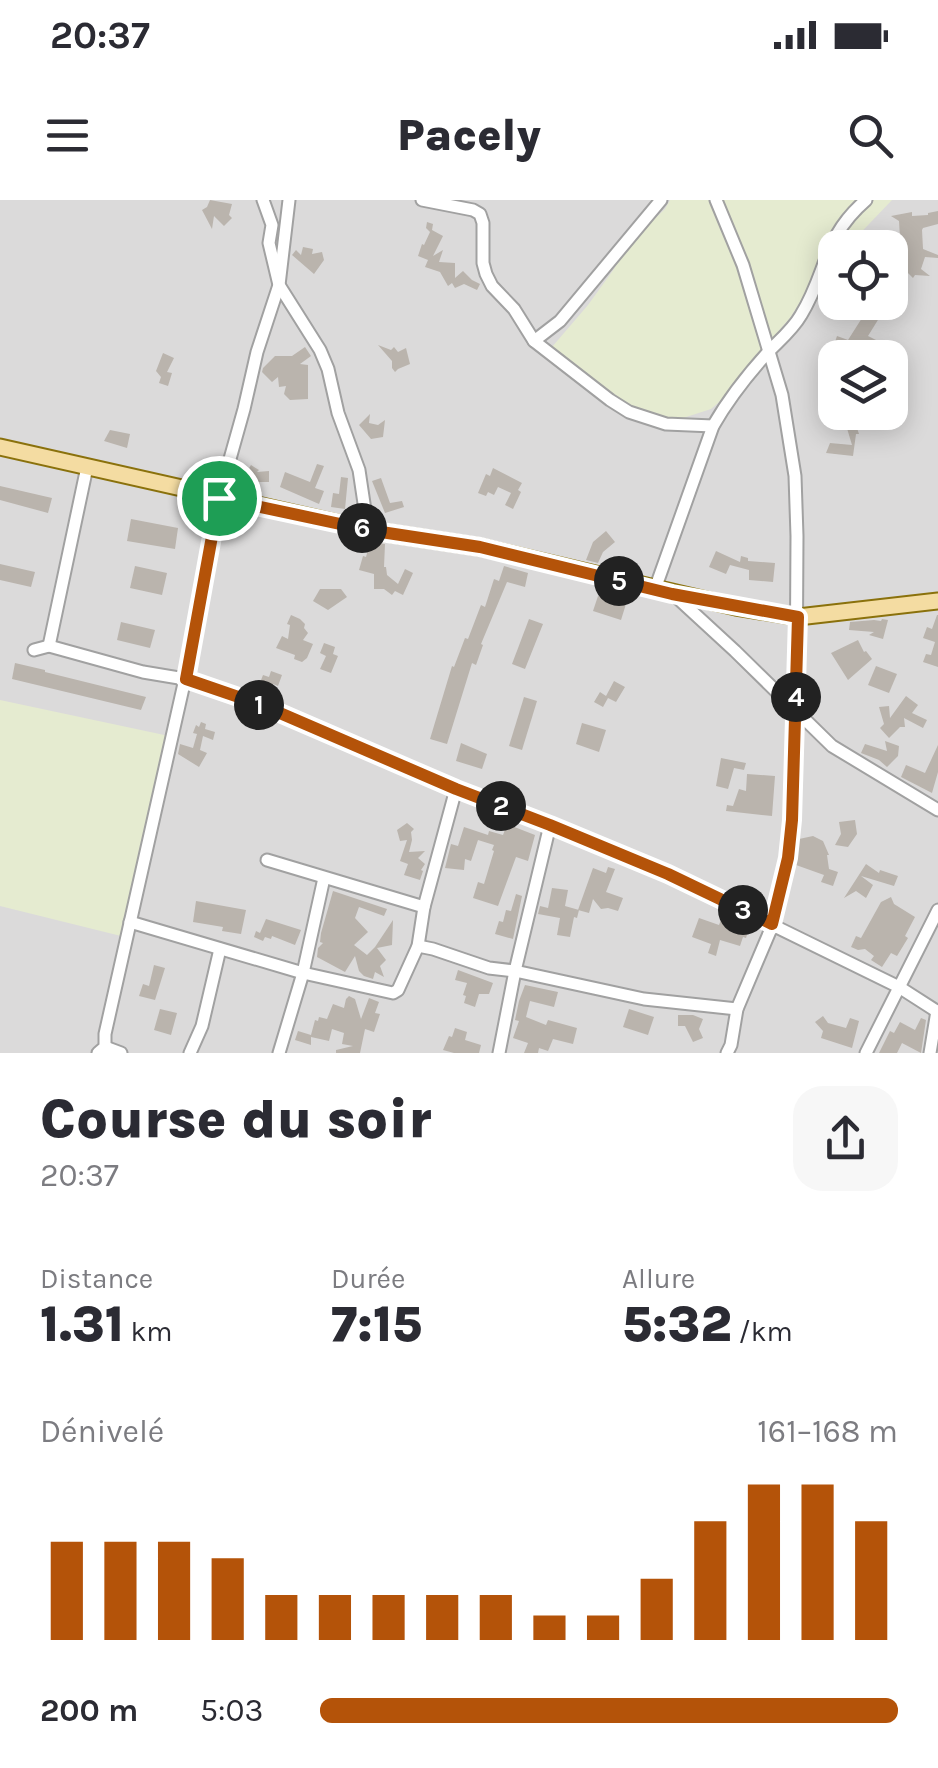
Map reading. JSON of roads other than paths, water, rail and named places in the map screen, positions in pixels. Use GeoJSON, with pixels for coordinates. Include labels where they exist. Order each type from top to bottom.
{"type":"FeatureCollection","features":[{"type":"Feature","properties":{"kind":"main road"},"geometry":{"type":"LineString","coordinates":[[0,447],[368,530],[480,547],[672,594],[798,617],[938,601]]}},
{"type":"Feature","properties":{"kind":"street"},"geometry":{"type":"LineString","coordinates":[[263,200],[272,225],[270,243],[280,286],[328,370],[359,470],[368,530]]}},
{"type":"Feature","properties":{"kind":"street"},"geometry":{"type":"LineString","coordinates":[[121,1053],[101,1050],[186,679],[219,498],[257,352],[280,286],[289,200]]}},
{"type":"Feature","properties":{"kind":"street"},"geometry":{"type":"LineString","coordinates":[[422,200],[473,210],[482,217],[486,274],[534,341],[629,412],[666,424],[713,426]]}},
{"type":"Feature","properties":{"kind":"street"},"geometry":{"type":"LineString","coordinates":[[534,341],[560,321],[661,200]]}},
{"type":"Feature","properties":{"kind":"street"},"geometry":{"type":"LineString","coordinates":[[716,200],[743,265],[788,424],[795,476],[798,617],[790,839],[772,924],[737,1009],[730,1050]]}},
{"type":"Feature","properties":{"kind":"street"},"geometry":{"type":"LineString","coordinates":[[655,589],[713,426],[726,402],[801,316],[831,243],[850,214],[866,200]]}},
{"type":"Feature","properties":{"kind":"street"},"geometry":{"type":"LineString","coordinates":[[49,646],[87,467]]}},
{"type":"Feature","properties":{"kind":"street"},"geometry":{"type":"LineString","coordinates":[[672,594],[832,746],[938,810]]}},
{"type":"Feature","properties":{"kind":"street"},"geometry":{"type":"LineString","coordinates":[[34,650],[49,646],[186,679],[259,704],[668,874],[900,988],[938,1012],[930,1053]]}},
{"type":"Feature","properties":{"kind":"street"},"geometry":{"type":"LineString","coordinates":[[130,922],[303,973],[392,993],[398,990],[418,946],[424,907],[456,789]]}},
{"type":"Feature","properties":{"kind":"street"},"geometry":{"type":"LineString","coordinates":[[500,1053],[514,971],[550,825]]}},
{"type":"Feature","properties":{"kind":"street"},"geometry":{"type":"LineString","coordinates":[[267,860],[424,907]]}},
{"type":"Feature","properties":{"kind":"street"},"geometry":{"type":"LineString","coordinates":[[279,1053],[303,973],[324,878]]}},
{"type":"Feature","properties":{"kind":"street"},"geometry":{"type":"LineString","coordinates":[[866,1053],[938,910]]}},
{"type":"Feature","properties":{"kind":"street"},"geometry":{"type":"LineString","coordinates":[[418,946],[489,968],[644,999],[737,1009]]}},
{"type":"Feature","properties":{"kind":"street"},"geometry":{"type":"LineString","coordinates":[[190,1053],[202,1026],[220,949]]}}]}
